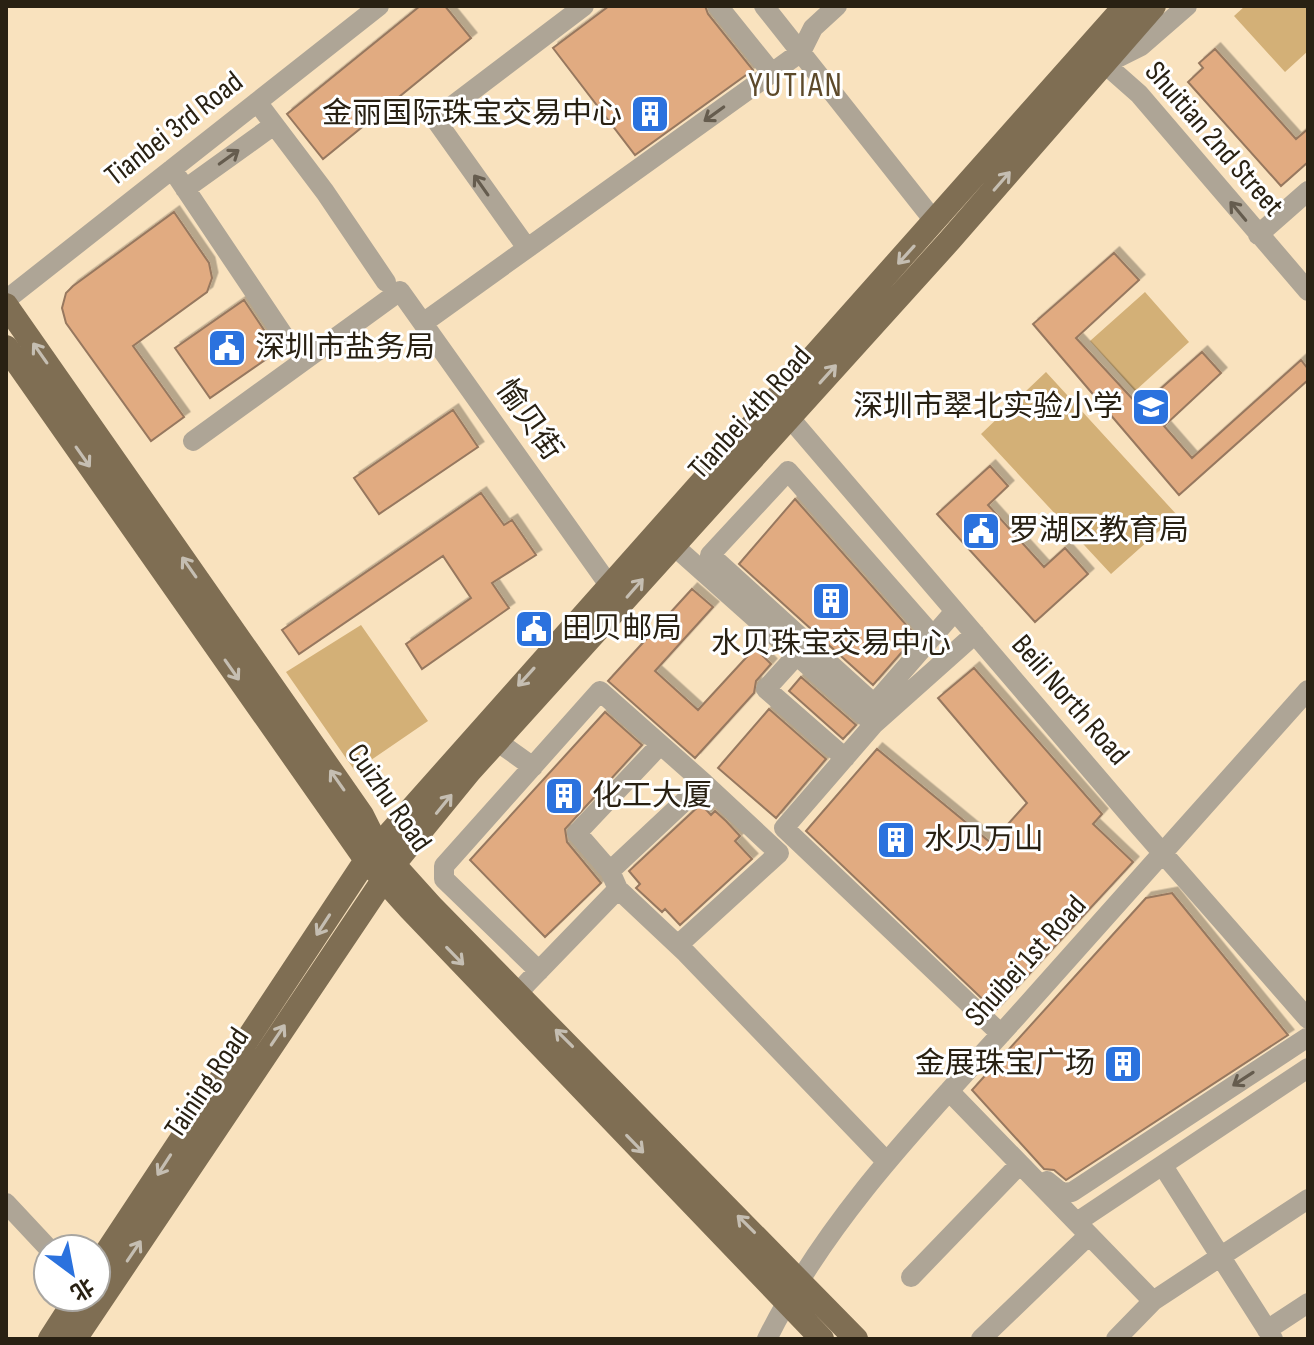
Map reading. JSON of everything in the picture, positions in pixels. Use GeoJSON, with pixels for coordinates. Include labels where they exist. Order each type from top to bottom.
{"type":"FeatureCollection","features":[{"type":"Feature","properties":{"kind":"main road","name":"Tianbei 4th Road"},"geometry":{"type":"LineString","coordinates":[[463,764],[498,742],[789,417],[1096,57],[1125,6]]}},
{"type":"Feature","properties":{"kind":"main road","name":"Tianbei 4th Road"},"geometry":{"type":"LineString","coordinates":[[380,862],[609,585],[935,222],[1096,57],[1154,6]]}},
{"type":"Feature","properties":{"kind":"main road","name":"Cuizhu Road"},"geometry":{"type":"LineString","coordinates":[[6,302],[362,815],[380,862],[433,908],[518,993],[856,1339]]}},
{"type":"Feature","properties":{"kind":"main road","name":"Cuizhu Road"},"geometry":{"type":"LineString","coordinates":[[6,347],[380,862],[822,1339]]}},
{"type":"Feature","properties":{"kind":"main road","name":"Taining Road"},"geometry":{"type":"LineString","coordinates":[[112,1245],[380,862]]}},
{"type":"Feature","properties":{"kind":"main road","name":"Taining Road"},"geometry":{"type":"LineString","coordinates":[[112,1267],[380,862]]}},
{"type":"Feature","properties":{"kind":"main road","name":"Taining Road"},"geometry":{"type":"LineString","coordinates":[[50,1339],[76,1313]]}},
{"type":"Feature","properties":{"kind":"main road","name":"Taining Road"},"geometry":{"type":"LineString","coordinates":[[75,1339],[86,1313]]}},
{"type":"Feature","properties":{"kind":"street","name":"Tianbei 3rd Road"},"geometry":{"type":"LineString","coordinates":[[6,302],[379,6]]}},
{"type":"Feature","properties":{"kind":"street"},"geometry":{"type":"LineString","coordinates":[[527,248],[435,119],[584,6]]}},
{"type":"Feature","properties":{"kind":"street"},"geometry":{"type":"LineString","coordinates":[[718,6],[772,73]]}},
{"type":"Feature","properties":{"kind":"street"},"geometry":{"type":"LineString","coordinates":[[764,6],[935,222]]}},
{"type":"Feature","properties":{"kind":"street"},"geometry":{"type":"LineString","coordinates":[[423,323],[801,52],[813,28],[837,6]]}},
{"type":"Feature","properties":{"kind":"street"},"geometry":{"type":"LineString","coordinates":[[1108,6],[1096,57],[1141,46],[1187,6]]}},
{"type":"Feature","properties":{"kind":"street","name":"Shuitian 2nd Street"},"geometry":{"type":"LineString","coordinates":[[1096,57],[1139,94],[1308,291]]}},
{"type":"Feature","properties":{"kind":"street","name":"愉贝街"},"geometry":{"type":"LineString","coordinates":[[257,102],[423,323],[609,585]]}},
{"type":"Feature","properties":{"kind":"street"},"geometry":{"type":"LineString","coordinates":[[185,189],[274,125]]}},
{"type":"Feature","properties":{"kind":"street"},"geometry":{"type":"LineString","coordinates":[[172,169],[290,345]]}},
{"type":"Feature","properties":{"kind":"street"},"geometry":{"type":"LineString","coordinates":[[1258,235],[1308,191]]}},
{"type":"Feature","properties":{"kind":"street"},"geometry":{"type":"LineString","coordinates":[[193,441],[393,286]]}},
{"type":"Feature","properties":{"kind":"street","name":"Beili North Road"},"geometry":{"type":"LineString","coordinates":[[789,417],[1308,1019]]}},
{"type":"Feature","properties":{"kind":"street"},"geometry":{"type":"LineString","coordinates":[[933,636],[788,471],[710,555],[874,704],[955,611]]}},
{"type":"Feature","properties":{"kind":"street"},"geometry":{"type":"LineString","coordinates":[[673,545],[874,724]]}},
{"type":"Feature","properties":{"kind":"street"},"geometry":{"type":"LineString","coordinates":[[975,634],[874,724],[784,828],[1001,1034]]}},
{"type":"Feature","properties":{"kind":"street"},"geometry":{"type":"LineString","coordinates":[[796,656],[766,689],[845,758]]}},
{"type":"Feature","properties":{"kind":"street","name":"Shuibei 1st Road"},"geometry":{"type":"LineString","coordinates":[[767,1339],[820,1248],[887,1162],[1308,690]]}},
{"type":"Feature","properties":{"kind":"street"},"geometry":{"type":"LineString","coordinates":[[539,971],[444,879],[444,866],[600,691],[779,853],[678,945]]}},
{"type":"Feature","properties":{"kind":"street"},"geometry":{"type":"LineString","coordinates":[[498,742],[533,767]]}},
{"type":"Feature","properties":{"kind":"street"},"geometry":{"type":"LineString","coordinates":[[660,745],[577,833],[614,880],[887,1162]]}},
{"type":"Feature","properties":{"kind":"street"},"geometry":{"type":"LineString","coordinates":[[518,993],[614,880],[704,783]]}},
{"type":"Feature","properties":{"kind":"street"},"geometry":{"type":"LineString","coordinates":[[953,1087],[1051,1185],[1062,1193],[1072,1192],[1308,1037]]}},
{"type":"Feature","properties":{"kind":"street"},"geometry":{"type":"LineString","coordinates":[[981,1339],[1083,1228],[1163,1166],[1308,1068]]}},
{"type":"Feature","properties":{"kind":"street"},"geometry":{"type":"LineString","coordinates":[[953,1087],[1020,1164],[1153,1301]]}},
{"type":"Feature","properties":{"kind":"street"},"geometry":{"type":"LineString","coordinates":[[911,1277],[1020,1164]]}},
{"type":"Feature","properties":{"kind":"street"},"geometry":{"type":"LineString","coordinates":[[1163,1166],[1270,1334],[1308,1303]]}},
{"type":"Feature","properties":{"kind":"street"},"geometry":{"type":"LineString","coordinates":[[1121,1337],[1153,1301],[1308,1199]]}},
{"type":"Feature","properties":{"kind":"street"},"geometry":{"type":"LineString","coordinates":[[6,1203],[34,1233]]}},
{"type":"Feature","properties":{"kind":"shaded area"},"geometry":{"type":"Polygon","coordinates":[[[1245,6],[1308,6],[1308,51],[1285,72],[1234,16],[1245,6]]]}},
{"type":"Feature","properties":{"kind":"shaded area"},"geometry":{"type":"Polygon","coordinates":[[[1145,292],[1189,342],[1135,391],[1090,341],[1145,292]]]}},
{"type":"Feature","properties":{"kind":"shaded area"},"geometry":{"type":"Polygon","coordinates":[[[1046,372],[1177,515],[1111,574],[981,434],[1046,372]]]}},
{"type":"Feature","properties":{"kind":"shaded area"},"geometry":{"type":"Polygon","coordinates":[[[361,625],[428,721],[355,771],[286,672],[361,625]]]}},
{"type":"Feature","properties":{"kind":"building"},"geometry":{"type":"Polygon","coordinates":[[[420,6],[445,6],[471,38],[323,159],[287,114],[420,6]]]}},
{"type":"Feature","properties":{"kind":"building","name":"金丽国际珠宝交易中心"},"geometry":{"type":"Polygon","coordinates":[[[609,6],[705,6],[753,70],[635,155],[553,48],[609,6]]]}},
{"type":"Feature","properties":{"kind":"building"},"geometry":{"type":"Polygon","coordinates":[[[1215,49],[1296,139],[1308,129],[1308,162],[1281,186],[1188,82],[1203,68],[1199,63],[1215,49]]]}},
{"type":"Feature","properties":{"kind":"building"},"geometry":{"type":"Polygon","coordinates":[[[174,212],[209,263],[212,278],[207,292],[133,346],[184,417],[151,441],[66,323],[62,308],[66,293],[73,286],[174,212]]]}},
{"type":"Feature","properties":{"kind":"building"},"geometry":{"type":"Polygon","coordinates":[[[1114,253],[1139,280],[1076,338],[1140,407],[1202,352],[1221,373],[1164,426],[1192,458],[1301,360],[1308,369],[1308,380],[1179,495],[1033,324],[1114,253]]]}},
{"type":"Feature","properties":{"kind":"building","name":"深圳市盐务局"},"geometry":{"type":"Polygon","coordinates":[[[244,300],[278,351],[210,398],[175,348],[244,300]]]}},
{"type":"Feature","properties":{"kind":"building"},"geometry":{"type":"Polygon","coordinates":[[[453,410],[478,447],[379,514],[354,478],[453,410]]]}},
{"type":"Feature","properties":{"kind":"building","name":"罗湖区教育局"},"geometry":{"type":"Polygon","coordinates":[[[990,466],[1008,486],[988,505],[1044,567],[1065,548],[1088,574],[1035,622],[937,514],[990,466]]]}},
{"type":"Feature","properties":{"kind":"building"},"geometry":{"type":"Polygon","coordinates":[[[481,493],[504,525],[512,520],[536,555],[492,583],[509,608],[422,669],[406,644],[471,598],[443,556],[299,654],[282,630],[481,493]]]}},
{"type":"Feature","properties":{"kind":"building","name":"水贝珠宝交易中心"},"geometry":{"type":"Polygon","coordinates":[[[795,499],[916,636],[873,685],[739,564],[795,499]]]}},
{"type":"Feature","properties":{"kind":"building"},"geometry":{"type":"Polygon","coordinates":[[[692,589],[713,607],[655,671],[698,710],[755,648],[771,664],[756,681],[754,693],[695,758],[608,681],[692,589]]]}},
{"type":"Feature","properties":{"kind":"building","name":"水贝万山"},"geometry":{"type":"Polygon","coordinates":[[[974,668],[1102,814],[1093,824],[1133,862],[995,1011],[806,831],[877,749],[991,843],[1027,803],[938,698],[974,668]]]}},
{"type":"Feature","properties":{"kind":"building"},"geometry":{"type":"Polygon","coordinates":[[[801,677],[856,725],[843,739],[789,691],[801,677]]]}},
{"type":"Feature","properties":{"kind":"building"},"geometry":{"type":"Polygon","coordinates":[[[769,709],[826,759],[776,818],[718,768],[769,709]]]}},
{"type":"Feature","properties":{"kind":"building","name":"化工大厦"},"geometry":{"type":"Polygon","coordinates":[[[605,712],[642,745],[565,829],[567,842],[601,883],[545,937],[470,860],[605,712]]]}},
{"type":"Feature","properties":{"kind":"building"},"geometry":{"type":"Polygon","coordinates":[[[701,804],[711,815],[715,811],[740,836],[735,841],[752,859],[680,925],[665,909],[662,912],[636,888],[640,884],[629,871],[701,804]]]}},
{"type":"Feature","properties":{"kind":"building","name":"金展珠宝广场"},"geometry":{"type":"Polygon","coordinates":[[[1172,893],[1288,1035],[1066,1180],[1054,1170],[1044,1169],[972,1090],[1146,898],[1172,893]]]}},
{"type":"Feature","properties":{"kind":"place","name":"金丽国际珠宝交易中心"},"geometry":{"type":"Point","coordinates":[650,114]}},
{"type":"Feature","properties":{"kind":"place","name":"深圳市盐务局"},"geometry":{"type":"Point","coordinates":[227,348]}},
{"type":"Feature","properties":{"kind":"place","name":"深圳市翠北实验小学"},"geometry":{"type":"Point","coordinates":[1151,407]}},
{"type":"Feature","properties":{"kind":"place","name":"罗湖区教育局"},"geometry":{"type":"Point","coordinates":[981,531]}},
{"type":"Feature","properties":{"kind":"place","name":"水贝珠宝交易中心"},"geometry":{"type":"Point","coordinates":[831,601]}},
{"type":"Feature","properties":{"kind":"place","name":"田贝邮局"},"geometry":{"type":"Point","coordinates":[534,629]}},
{"type":"Feature","properties":{"kind":"place","name":"化工大厦"},"geometry":{"type":"Point","coordinates":[564,796]}},
{"type":"Feature","properties":{"kind":"place","name":"水贝万山"},"geometry":{"type":"Point","coordinates":[896,840]}},
{"type":"Feature","properties":{"kind":"place","name":"金展珠宝广场"},"geometry":{"type":"Point","coordinates":[1123,1064]}},
{"type":"Feature","properties":{"kind":"district","name":"YUTIAN"},"geometry":{"type":"Point","coordinates":[796,85]}}]}
